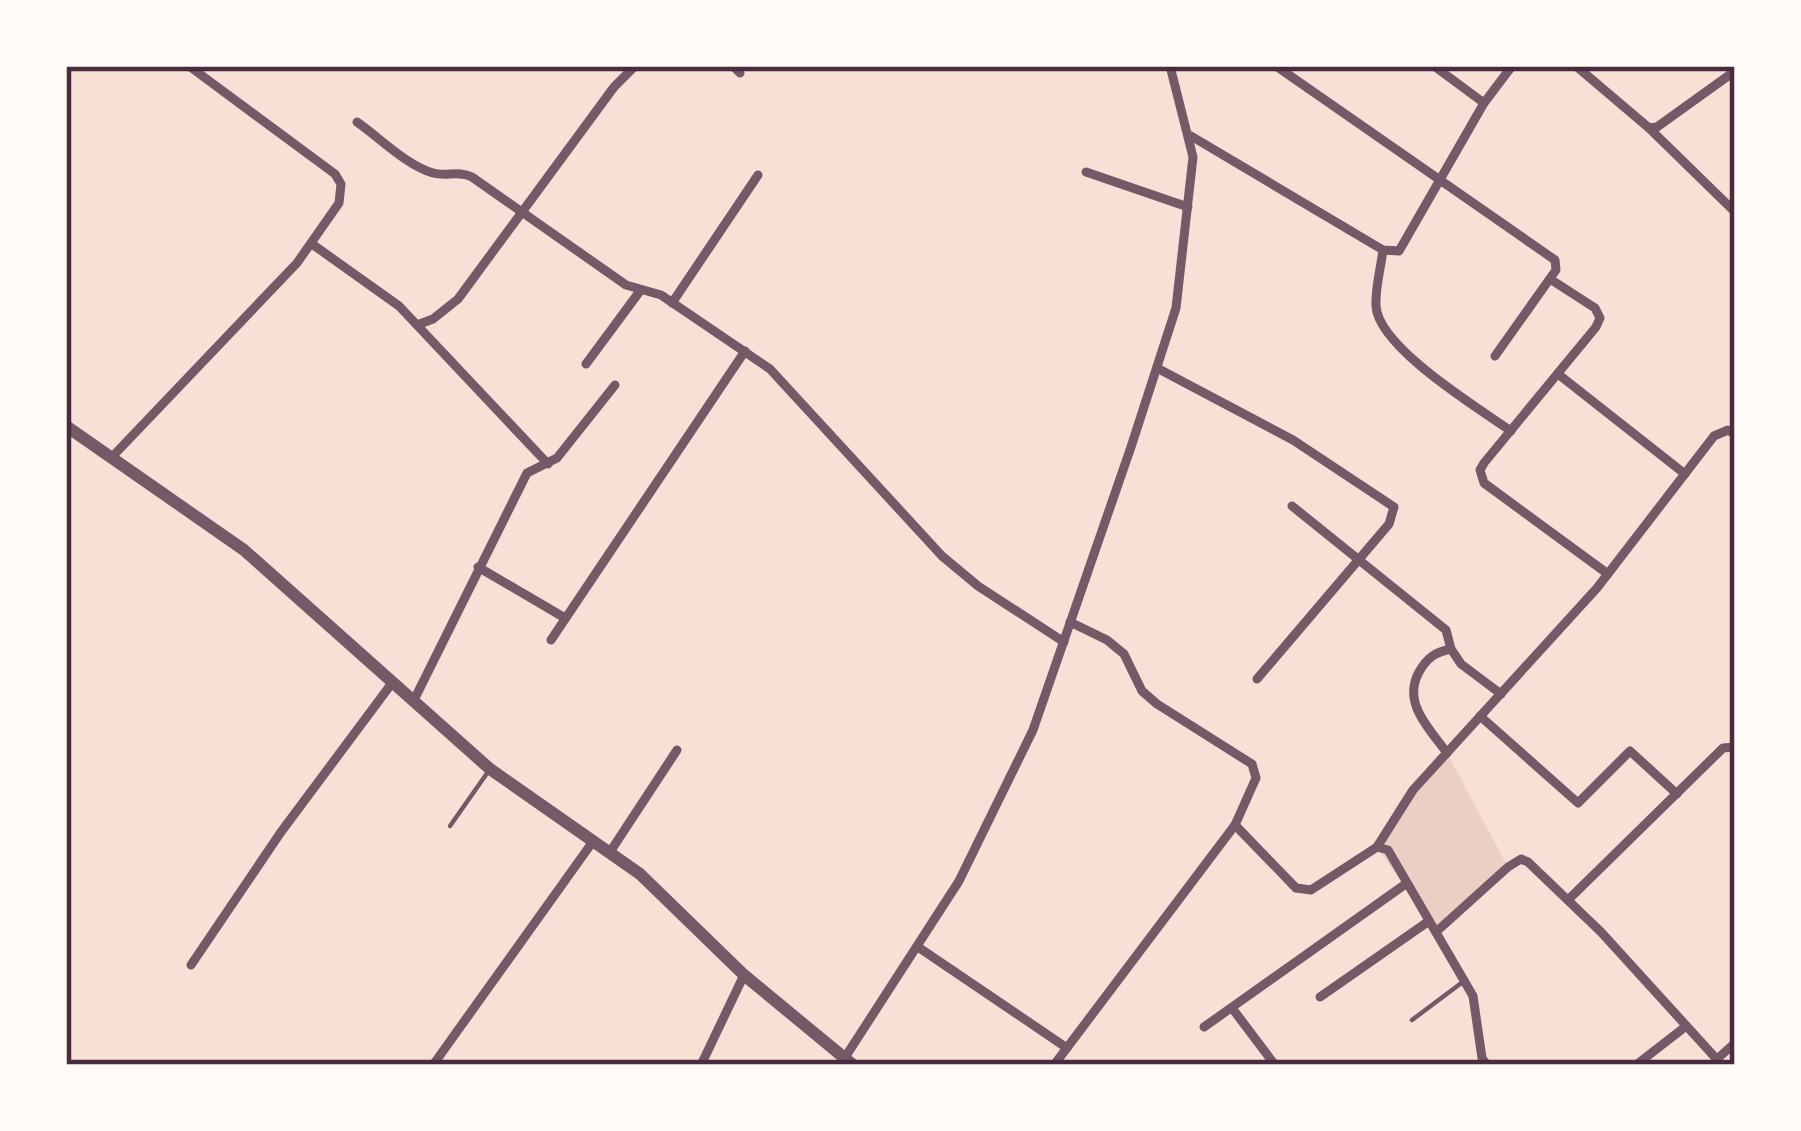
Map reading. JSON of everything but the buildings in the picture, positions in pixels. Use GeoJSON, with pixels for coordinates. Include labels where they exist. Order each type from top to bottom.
{"type":"FeatureCollection","features":[{"type":"Feature","properties":{"kind":"street"},"geometry":{"type":"LineString","coordinates":[[112,457],[312,244],[340,203],[341,184],[335,174],[189,66]]}},
{"type":"Feature","properties":{"kind":"street"},"geometry":{"type":"LineString","coordinates":[[417,325],[433,320],[458,299],[614,87],[635,66]]}},
{"type":"Feature","properties":{"kind":"street"},"geometry":{"type":"LineString","coordinates":[[66,426],[244,550],[490,770],[594,840],[672,901],[745,975],[849,1062],[959,881],[1033,730],[1157,368],[1176,308],[1193,157],[1170,66]]}},
{"type":"Feature","properties":{"kind":"street"},"geometry":{"type":"LineString","coordinates":[[1276,66],[1547,250],[1555,260],[1556,270],[1495,356]]}},
{"type":"Feature","properties":{"kind":"street"},"geometry":{"type":"LineString","coordinates":[[1435,66],[1484,103]]}},
{"type":"Feature","properties":{"kind":"street"},"geometry":{"type":"LineString","coordinates":[[1189,135],[1392,252],[1404,246],[1484,103],[1512,66]]}},
{"type":"Feature","properties":{"kind":"street"},"geometry":{"type":"LineString","coordinates":[[1576,66],[1735,212]]}},
{"type":"Feature","properties":{"kind":"street"},"geometry":{"type":"LineString","coordinates":[[1648,128],[1657,127],[1735,71]]}},
{"type":"Feature","properties":{"kind":"street"},"geometry":{"type":"LineString","coordinates":[[357,122],[422,168],[440,175],[464,173],[640,291],[661,295],[770,369],[942,556],[978,586],[1064,642]]}},
{"type":"Feature","properties":{"kind":"street"},"geometry":{"type":"LineString","coordinates":[[1086,172],[1188,207]]}},
{"type":"Feature","properties":{"kind":"street"},"geometry":{"type":"LineString","coordinates":[[673,303],[758,175]]}},
{"type":"Feature","properties":{"kind":"street"},"geometry":{"type":"LineString","coordinates":[[312,244],[386,295],[548,464]]}},
{"type":"Feature","properties":{"kind":"street"},"geometry":{"type":"LineString","coordinates":[[1383,250],[1376,306],[1383,324],[1424,370],[1511,430]]}},
{"type":"Feature","properties":{"kind":"street"},"geometry":{"type":"LineString","coordinates":[[1550,279],[1595,308],[1600,318],[1480,470],[1484,483],[1608,574]]}},
{"type":"Feature","properties":{"kind":"street"},"geometry":{"type":"LineString","coordinates":[[586,364],[640,291]]}},
{"type":"Feature","properties":{"kind":"street"},"geometry":{"type":"LineString","coordinates":[[551,640],[745,351]]}},
{"type":"Feature","properties":{"kind":"street"},"geometry":{"type":"LineString","coordinates":[[1157,368],[1293,440],[1394,506],[1394,516],[1257,679]]}},
{"type":"Feature","properties":{"kind":"street"},"geometry":{"type":"LineString","coordinates":[[1558,374],[1685,474]]}},
{"type":"Feature","properties":{"kind":"street"},"geometry":{"type":"LineString","coordinates":[[413,702],[526,473],[548,464],[615,385]]}},
{"type":"Feature","properties":{"kind":"street"},"geometry":{"type":"LineString","coordinates":[[1234,825],[1304,891],[1377,847],[1413,790],[1608,574],[1714,436],[1728,430],[1735,434]]}},
{"type":"Feature","properties":{"kind":"street"},"geometry":{"type":"LineString","coordinates":[[1292,506],[1446,630],[1461,664],[1501,694]]}},
{"type":"Feature","properties":{"kind":"street"},"geometry":{"type":"LineString","coordinates":[[478,567],[565,618]]}},
{"type":"Feature","properties":{"kind":"street"},"geometry":{"type":"LineString","coordinates":[[1054,1065],[1234,825],[1256,778],[1252,764],[1142,691],[1124,654],[1070,622]]}},
{"type":"Feature","properties":{"kind":"street"},"geometry":{"type":"LineString","coordinates":[[1447,753],[1412,697],[1414,681],[1426,659],[1451,649]]}},
{"type":"Feature","properties":{"kind":"street"},"geometry":{"type":"LineString","coordinates":[[191,965],[281,832],[392,683]]}},
{"type":"Feature","properties":{"kind":"street"},"geometry":{"type":"LineString","coordinates":[[1480,716],[1578,803],[1630,751],[1677,794]]}},
{"type":"Feature","properties":{"kind":"street"},"geometry":{"type":"LineString","coordinates":[[1568,900],[1723,748],[1735,746]]}},
{"type":"Feature","properties":{"kind":"street"},"geometry":{"type":"LineString","coordinates":[[610,852],[677,750]]}},
{"type":"Feature","properties":{"kind":"street"},"geometry":{"type":"LineString","coordinates":[[433,1065],[594,840]]}},
{"type":"Feature","properties":{"kind":"street"},"geometry":{"type":"LineString","coordinates":[[1377,847],[1388,850],[1464,981],[1479,1013],[1486,1065]]}},
{"type":"Feature","properties":{"kind":"street"},"geometry":{"type":"LineString","coordinates":[[1320,997],[1432,926],[1521,859],[1568,900],[1719,1062],[1735,1043]]}},
{"type":"Feature","properties":{"kind":"street"},"geometry":{"type":"LineString","coordinates":[[1204,1027],[1407,883]]}},
{"type":"Feature","properties":{"kind":"street"},"geometry":{"type":"LineString","coordinates":[[917,947],[1067,1048]]}},
{"type":"Feature","properties":{"kind":"street"},"geometry":{"type":"LineString","coordinates":[[701,1065],[745,975]]}},
{"type":"Feature","properties":{"kind":"street"},"geometry":{"type":"LineString","coordinates":[[1232,1008],[1274,1065]]}},
{"type":"Feature","properties":{"kind":"street"},"geometry":{"type":"LineString","coordinates":[[1636,1065],[1685,1027]]}},
{"type":"Feature","properties":{"kind":"lane"},"geometry":{"type":"LineString","coordinates":[[450,826],[490,770]]}},
{"type":"Feature","properties":{"kind":"lane"},"geometry":{"type":"LineString","coordinates":[[1412,1020],[1464,981]]}},
{"type":"Feature","properties":{"kind":"shaded area"},"geometry":{"type":"Polygon","coordinates":[[[1447,753],[1508,867],[1436,932],[1377,847],[1403,804],[1447,753]]]}}]}
